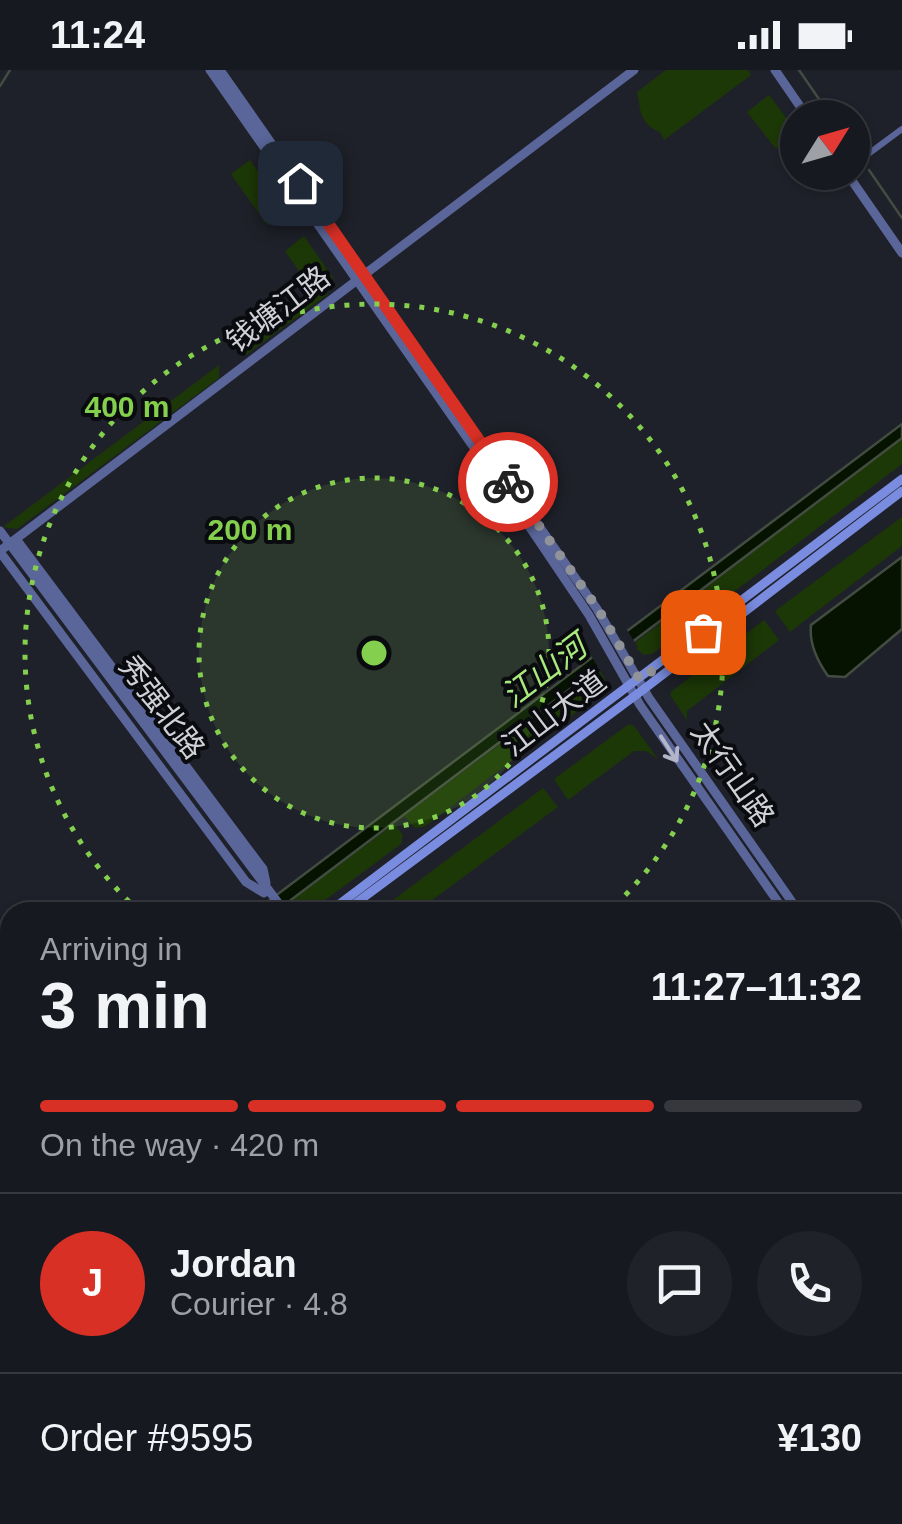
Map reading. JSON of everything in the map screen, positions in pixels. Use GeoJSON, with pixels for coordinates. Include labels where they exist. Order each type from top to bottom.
{"type":"FeatureCollection","features":[{"type":"Feature","properties":{"kind":"main road","name":"江山大道"},"geometry":{"type":"LineString","coordinates":[[357,902],[902,479]]}},
{"type":"Feature","properties":{"kind":"main road","name":"江山大道"},"geometry":{"type":"LineString","coordinates":[[343,902],[902,491]]}},
{"type":"Feature","properties":{"kind":"street","name":"太行山路"},"geometry":{"type":"LineString","coordinates":[[210,70],[361,278]]}},
{"type":"Feature","properties":{"kind":"street","name":"太行山路"},"geometry":{"type":"LineString","coordinates":[[220,70],[606,634],[777,902]]}},
{"type":"Feature","properties":{"kind":"street","name":"钱塘江路"},"geometry":{"type":"LineString","coordinates":[[5,545],[634,70]]}},
{"type":"Feature","properties":{"kind":"street"},"geometry":{"type":"LineString","coordinates":[[776,70],[796,100]]}},
{"type":"Feature","properties":{"kind":"street"},"geometry":{"type":"LineString","coordinates":[[870,153],[902,129]]}},
{"type":"Feature","properties":{"kind":"street"},"geometry":{"type":"LineString","coordinates":[[858,190],[902,253]]}},
{"type":"Feature","properties":{"kind":"street"},"geometry":{"type":"LineString","coordinates":[[0,531],[5,545],[246,882],[267,893],[274,902]]}},
{"type":"Feature","properties":{"kind":"street"},"geometry":{"type":"LineString","coordinates":[[5,545],[263,869],[267,893]]}},
{"type":"Feature","properties":{"kind":"street","name":"太行山路"},"geometry":{"type":"LineString","coordinates":[[637,688],[792,902]]}},
{"type":"Feature","properties":{"kind":"green space"},"geometry":{"type":"Polygon","coordinates":[[[666,70],[748,70],[751,75],[664,140],[645,121],[637,92],[666,70]]]}},
{"type":"Feature","properties":{"kind":"green space"},"geometry":{"type":"Polygon","coordinates":[[[769,95],[780,110],[780,146],[776,149],[747,112],[769,95]]]}},
{"type":"Feature","properties":{"kind":"green space"},"geometry":{"type":"Polygon","coordinates":[[[250,160],[286,211],[267,225],[231,174],[250,160]]]}},
{"type":"Feature","properties":{"kind":"green space"},"geometry":{"type":"Polygon","coordinates":[[[304,236],[333,278],[327,295],[246,355],[239,350],[315,294],[285,251],[304,236]]]}},
{"type":"Feature","properties":{"kind":"green space"},"geometry":{"type":"Polygon","coordinates":[[[219,365],[219,378],[17,529],[3,527],[219,365]]]}},
{"type":"Feature","properties":{"kind":"green space"},"geometry":{"type":"Polygon","coordinates":[[[902,438],[902,464],[652,654],[644,655],[632,645],[902,438]]]}},
{"type":"Feature","properties":{"kind":"green space"},"geometry":{"type":"Polygon","coordinates":[[[902,517],[902,546],[790,632],[775,611],[902,517]]]}},
{"type":"Feature","properties":{"kind":"green space"},"geometry":{"type":"Polygon","coordinates":[[[764,620],[779,640],[687,711],[687,720],[670,695],[672,691],[764,620]]]}},
{"type":"Feature","properties":{"kind":"green space"},"geometry":{"type":"Polygon","coordinates":[[[600,670],[608,685],[604,691],[424,827],[415,828],[404,816],[600,670]]]}},
{"type":"Feature","properties":{"kind":"green space"},"geometry":{"type":"Polygon","coordinates":[[[629,724],[658,759],[646,751],[634,751],[568,800],[554,779],[629,724]]]}},
{"type":"Feature","properties":{"kind":"green space"},"geometry":{"type":"Polygon","coordinates":[[[543,788],[558,807],[430,902],[390,902],[543,788]]]}},
{"type":"Feature","properties":{"kind":"green space"},"geometry":{"type":"Polygon","coordinates":[[[394,824],[403,835],[401,844],[323,902],[289,902],[394,824]]]}},
{"type":"Feature","properties":{"kind":"shaded area"},"geometry":{"type":"Polygon","coordinates":[[[902,424],[902,438],[288,902],[267,902],[902,424]]]}},
{"type":"Feature","properties":{"kind":"shaded area"},"geometry":{"type":"Polygon","coordinates":[[[902,557],[902,629],[845,677],[828,676],[815,652],[811,625],[902,557]]]}},
{"type":"Feature","properties":{"kind":"pier"},"geometry":{"type":"Polygon","coordinates":[[[625,627],[638,647],[602,674],[590,654],[625,627]]]}},
{"type":"Feature","properties":{"kind":"waterway"},"geometry":{"type":"LineString","coordinates":[[0,86],[10,70]]}},
{"type":"Feature","properties":{"kind":"waterway"},"geometry":{"type":"LineString","coordinates":[[799,70],[820,100]]}},
{"type":"Feature","properties":{"kind":"waterway"},"geometry":{"type":"LineString","coordinates":[[870,171],[902,218]]}},
{"type":"Feature","properties":{"kind":"way so far"},"geometry":{"type":"LineString","coordinates":[[508,482],[598,609],[640,680],[703,632]]}},
{"type":"Feature","properties":{"kind":"route"},"geometry":{"type":"LineString","coordinates":[[300,183],[508,482]]}},
{"type":"Feature","properties":{"kind":"water label","name":"江山河"},"geometry":{"type":"Point","coordinates":[544,671]}}]}
